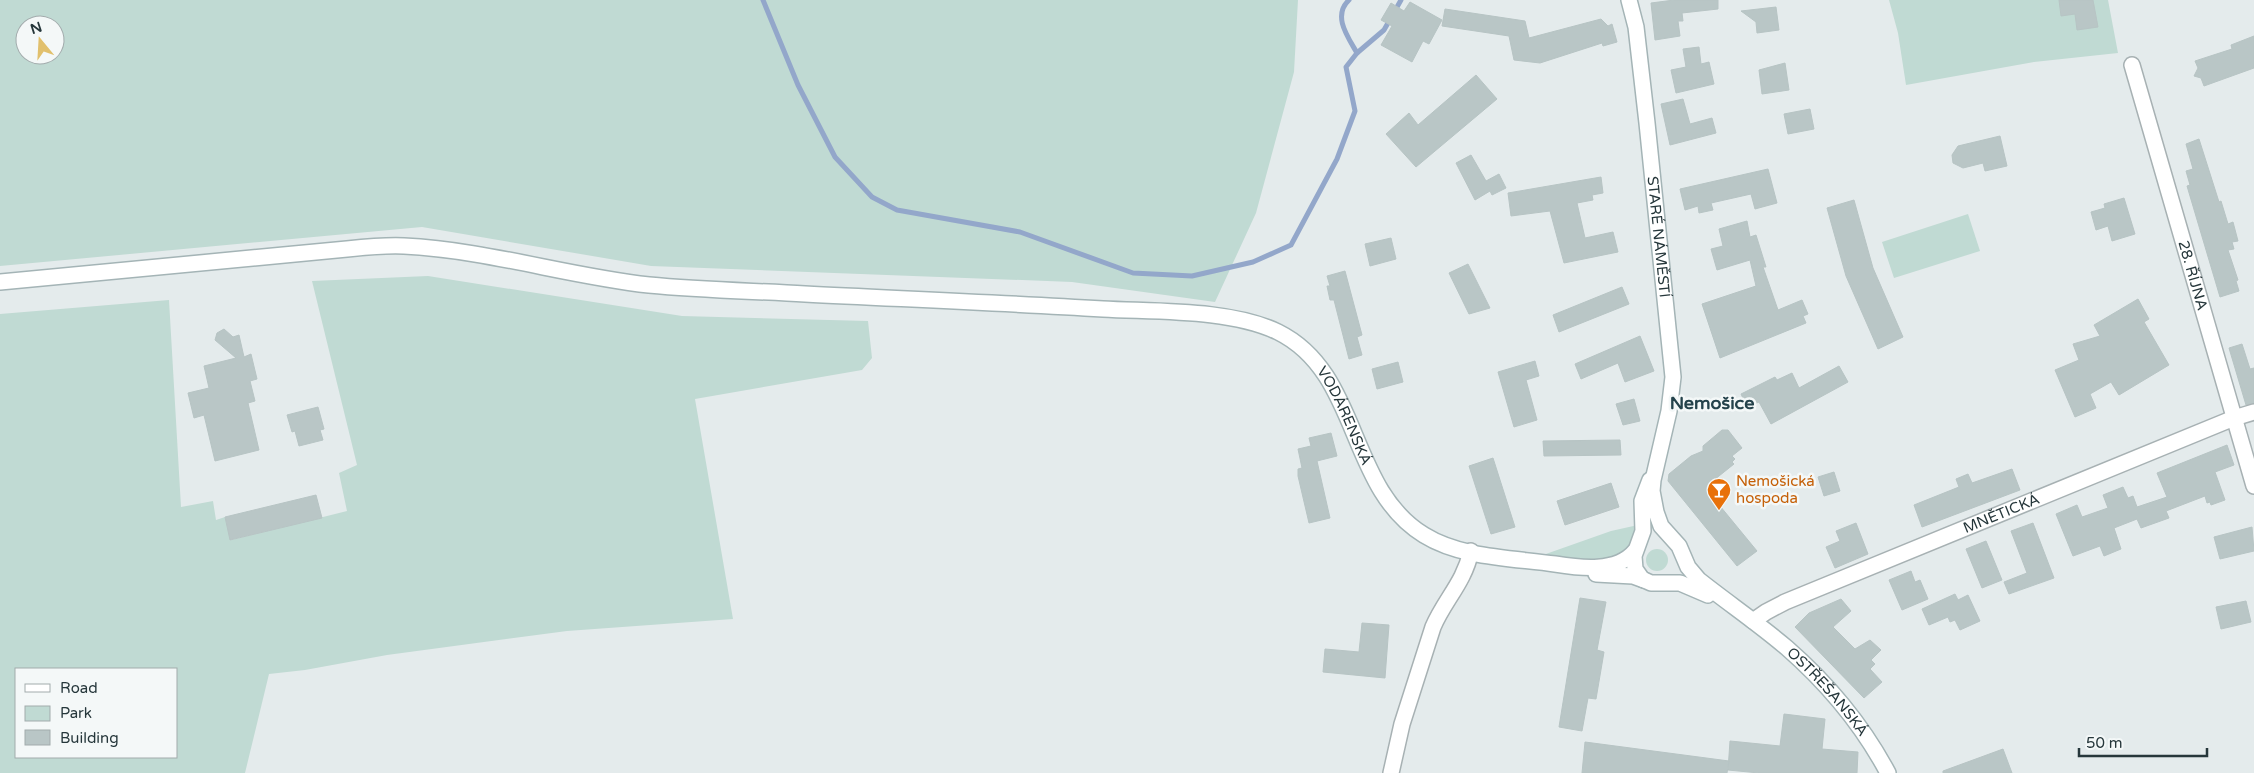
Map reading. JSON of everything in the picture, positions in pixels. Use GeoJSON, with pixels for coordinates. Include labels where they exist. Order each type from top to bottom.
{"type":"FeatureCollection","features":[{"type":"Feature","properties":{"kind":"street","name":"STARÉ NÁMĚSTÍ"},"geometry":{"type":"LineString","coordinates":[[1631,7],[1648,132],[1672,368],[1670,411],[1652,486],[1655,505],[1661,526],[1677,542],[1692,573],[1753,621]]}},
{"type":"Feature","properties":{"kind":"street","name":"28. ŘÍJNA"},"geometry":{"type":"LineString","coordinates":[[2132,65],[2254,486]]}},
{"type":"Feature","properties":{"kind":"street","name":"VODÁRENSKÁ"},"geometry":{"type":"LineString","coordinates":[[0,282],[348,248],[402,246],[457,252],[648,284],[1098,308],[1244,320],[1276,331],[1291,339],[1317,362],[1338,394],[1371,472],[1392,505],[1424,535],[1451,547],[1471,552],[1568,566],[1602,574],[1633,576],[1647,582]]}},
{"type":"Feature","properties":{"kind":"street","name":"MNĚTICKÁ"},"geometry":{"type":"LineString","coordinates":[[1753,621],[1785,602],[2234,418],[2254,412]]}},
{"type":"Feature","properties":{"kind":"street","name":"STARÉ NÁMĚSTÍ"},"geometry":{"type":"LineString","coordinates":[[1658,458],[1642,501],[1642,531],[1633,560],[1635,569],[1647,582],[1686,584],[1738,611]]}},
{"type":"Feature","properties":{"kind":"street"},"geometry":{"type":"LineString","coordinates":[[1636,549],[1642,540],[1650,536],[1663,535],[1671,538]]}},
{"type":"Feature","properties":{"kind":"street","name":"VODÁRENSKÁ"},"geometry":{"type":"LineString","coordinates":[[1568,566],[1611,565],[1628,559],[1636,549]]}},
{"type":"Feature","properties":{"kind":"street"},"geometry":{"type":"LineString","coordinates":[[1391,773],[1402,724],[1439,614],[1464,576],[1471,552]]}},
{"type":"Feature","properties":{"kind":"street"},"geometry":{"type":"LineString","coordinates":[[1664,584],[1671,581],[1680,572],[1683,564],[1682,552]]}},
{"type":"Feature","properties":{"kind":"street","name":"OSTŘEŠANSKÁ"},"geometry":{"type":"LineString","coordinates":[[1753,621],[1789,650],[1836,698],[1870,742],[1888,773]]}},
{"type":"Feature","properties":{"kind":"green space"},"geometry":{"type":"Polygon","coordinates":[[[0,0],[1298,0],[1294,72],[1256,213],[1215,302],[1072,282],[651,266],[422,227],[0,266],[0,0]]]}},
{"type":"Feature","properties":{"kind":"green space"},"geometry":{"type":"Polygon","coordinates":[[[1889,0],[2108,0],[2118,53],[2034,62],[1906,85],[1898,33],[1889,0]]]}},
{"type":"Feature","properties":{"kind":"green space"},"geometry":{"type":"Polygon","coordinates":[[[1968,214],[1980,251],[1894,278],[1882,242],[1968,214]]]}},
{"type":"Feature","properties":{"kind":"green space"},"geometry":{"type":"Polygon","coordinates":[[[428,276],[682,316],[868,321],[872,358],[862,370],[695,399],[733,619],[567,631],[387,655],[305,670],[269,674],[245,773],[0,773],[0,314],[169,300],[181,507],[213,501],[216,520],[225,517],[231,540],[347,511],[339,473],[357,465],[312,281],[428,276]]]}},
{"type":"Feature","properties":{"kind":"green space"},"geometry":{"type":"Polygon","coordinates":[[[1638,525],[1632,541],[1623,551],[1612,558],[1600,561],[1586,561],[1543,555],[1611,531],[1638,525]]]}},
{"type":"Feature","properties":{"kind":"green space"},"geometry":{"type":"Polygon","coordinates":[[[1657,549],[1667,556],[1668,560],[1661,570],[1657,571],[1647,564],[1646,560],[1653,550],[1657,549]]]}},
{"type":"Feature","properties":{"kind":"building"},"geometry":{"type":"Polygon","coordinates":[[[1674,0],[1718,0],[1718,9],[1682,13],[1683,21],[1678,21],[1680,36],[1655,40],[1651,3],[1674,0]]]}},
{"type":"Feature","properties":{"kind":"building"},"geometry":{"type":"Polygon","coordinates":[[[2059,0],[2093,0],[2098,27],[2077,30],[2075,14],[2061,16],[2059,0]]]}},
{"type":"Feature","properties":{"kind":"building"},"geometry":{"type":"Polygon","coordinates":[[[1410,2],[1442,20],[1429,44],[1423,41],[1412,62],[1381,45],[1392,26],[1381,20],[1391,3],[1404,11],[1410,2]]]}},
{"type":"Feature","properties":{"kind":"building"},"geometry":{"type":"Polygon","coordinates":[[[1776,7],[1779,30],[1757,33],[1756,22],[1741,11],[1776,7]]]}},
{"type":"Feature","properties":{"kind":"building"},"geometry":{"type":"Polygon","coordinates":[[[1445,9],[1525,21],[1529,38],[1601,19],[1608,26],[1612,24],[1617,42],[1603,46],[1602,43],[1540,63],[1514,60],[1509,36],[1442,26],[1445,9]]]}},
{"type":"Feature","properties":{"kind":"building"},"geometry":{"type":"Polygon","coordinates":[[[2254,36],[2254,68],[2204,86],[2201,78],[2194,76],[2198,68],[2195,61],[2232,49],[2231,45],[2254,36]]]}},
{"type":"Feature","properties":{"kind":"building"},"geometry":{"type":"Polygon","coordinates":[[[1699,47],[1701,64],[1709,62],[1714,84],[1676,93],[1671,70],[1686,67],[1683,49],[1699,47]]]}},
{"type":"Feature","properties":{"kind":"building"},"geometry":{"type":"Polygon","coordinates":[[[1785,63],[1789,90],[1762,94],[1759,70],[1785,63]]]}},
{"type":"Feature","properties":{"kind":"building"},"geometry":{"type":"Polygon","coordinates":[[[1476,75],[1497,99],[1416,167],[1386,134],[1409,113],[1418,125],[1476,75]]]}},
{"type":"Feature","properties":{"kind":"building"},"geometry":{"type":"Polygon","coordinates":[[[1683,99],[1690,124],[1712,118],[1716,133],[1670,145],[1661,104],[1683,99]]]}},
{"type":"Feature","properties":{"kind":"building"},"geometry":{"type":"Polygon","coordinates":[[[1810,109],[1814,129],[1788,134],[1784,114],[1810,109]]]}},
{"type":"Feature","properties":{"kind":"building"},"geometry":{"type":"Polygon","coordinates":[[[2000,136],[2007,166],[1985,171],[1983,163],[1963,168],[1953,163],[1952,155],[1958,146],[2000,136]]]}},
{"type":"Feature","properties":{"kind":"building"},"geometry":{"type":"Polygon","coordinates":[[[2199,139],[2219,202],[2221,201],[2228,224],[2233,222],[2238,241],[2232,242],[2234,249],[2228,250],[2238,280],[2236,281],[2239,291],[2220,297],[2187,186],[2190,185],[2186,171],[2193,169],[2186,144],[2199,139]]]}},
{"type":"Feature","properties":{"kind":"building"},"geometry":{"type":"Polygon","coordinates":[[[1471,155],[1486,181],[1499,174],[1506,188],[1492,195],[1490,191],[1475,200],[1456,163],[1471,155]]]}},
{"type":"Feature","properties":{"kind":"building"},"geometry":{"type":"Polygon","coordinates":[[[1768,169],[1777,203],[1755,209],[1751,194],[1711,203],[1713,210],[1699,213],[1698,206],[1685,210],[1680,189],[1768,169]]]}},
{"type":"Feature","properties":{"kind":"building"},"geometry":{"type":"Polygon","coordinates":[[[1601,177],[1603,193],[1592,195],[1593,200],[1577,203],[1585,238],[1613,232],[1618,252],[1564,263],[1550,211],[1511,216],[1508,193],[1601,177]]]}},
{"type":"Feature","properties":{"kind":"building"},"geometry":{"type":"Polygon","coordinates":[[[2124,198],[2135,234],[2112,241],[2108,226],[2096,230],[2091,212],[2105,208],[2104,204],[2124,198]]]}},
{"type":"Feature","properties":{"kind":"building"},"geometry":{"type":"Polygon","coordinates":[[[1854,200],[1873,268],[1903,337],[1878,349],[1846,276],[1827,208],[1854,200]]]}},
{"type":"Feature","properties":{"kind":"building"},"geometry":{"type":"Polygon","coordinates":[[[1747,221],[1750,237],[1756,235],[1766,267],[1763,267],[1778,310],[1802,300],[1808,314],[1803,316],[1806,323],[1720,358],[1702,304],[1756,286],[1750,260],[1717,270],[1711,249],[1723,246],[1719,229],[1747,221]]]}},
{"type":"Feature","properties":{"kind":"building"},"geometry":{"type":"Polygon","coordinates":[[[1391,238],[1396,259],[1370,266],[1365,244],[1391,238]]]}},
{"type":"Feature","properties":{"kind":"building"},"geometry":{"type":"Polygon","coordinates":[[[1468,264],[1490,308],[1469,314],[1449,273],[1468,264]]]}},
{"type":"Feature","properties":{"kind":"building"},"geometry":{"type":"Polygon","coordinates":[[[1345,271],[1362,335],[1357,337],[1362,355],[1349,359],[1334,300],[1330,300],[1327,286],[1330,286],[1327,276],[1345,271]]]}},
{"type":"Feature","properties":{"kind":"building"},"geometry":{"type":"Polygon","coordinates":[[[1622,287],[1629,304],[1559,332],[1553,315],[1622,287]]]}},
{"type":"Feature","properties":{"kind":"building"},"geometry":{"type":"Polygon","coordinates":[[[2138,299],[2149,319],[2144,322],[2169,365],[2119,395],[2111,382],[2090,394],[2096,408],[2075,417],[2055,370],[2079,360],[2073,344],[2100,336],[2094,325],[2138,299]]]}},
{"type":"Feature","properties":{"kind":"building"},"geometry":{"type":"Polygon","coordinates":[[[224,329],[233,337],[239,335],[244,357],[251,354],[257,379],[250,381],[255,401],[248,403],[259,450],[215,461],[204,415],[194,418],[188,393],[209,388],[204,366],[236,358],[215,340],[217,333],[224,329]]]}},
{"type":"Feature","properties":{"kind":"building"},"geometry":{"type":"Polygon","coordinates":[[[1640,336],[1654,371],[1625,382],[1618,363],[1581,379],[1575,364],[1640,336]]]}},
{"type":"Feature","properties":{"kind":"building"},"geometry":{"type":"Polygon","coordinates":[[[2242,344],[2250,369],[2254,368],[2254,403],[2246,405],[2229,348],[2242,344]]]}},
{"type":"Feature","properties":{"kind":"building"},"geometry":{"type":"Polygon","coordinates":[[[1535,361],[1539,376],[1526,380],[1537,420],[1514,427],[1498,372],[1535,361]]]}},
{"type":"Feature","properties":{"kind":"building"},"geometry":{"type":"Polygon","coordinates":[[[1398,362],[1403,382],[1377,389],[1372,369],[1398,362]]]}},
{"type":"Feature","properties":{"kind":"building"},"geometry":{"type":"Polygon","coordinates":[[[1839,366],[1848,382],[1771,424],[1759,402],[1747,407],[1741,394],[1775,377],[1777,380],[1792,373],[1799,388],[1839,366]]]}},
{"type":"Feature","properties":{"kind":"building"},"geometry":{"type":"Polygon","coordinates":[[[1634,399],[1640,421],[1623,425],[1616,404],[1634,399]]]}},
{"type":"Feature","properties":{"kind":"building"},"geometry":{"type":"Polygon","coordinates":[[[318,407],[324,429],[320,430],[323,440],[299,446],[295,431],[292,432],[287,415],[318,407]]]}},
{"type":"Feature","properties":{"kind":"building"},"geometry":{"type":"Polygon","coordinates":[[[1722,430],[1728,430],[1742,448],[1732,456],[1735,459],[1732,462],[1734,464],[1714,480],[1720,488],[1711,495],[1757,551],[1737,566],[1668,481],[1669,474],[1691,456],[1703,451],[1703,446],[1722,430]]]}},
{"type":"Feature","properties":{"kind":"building"},"geometry":{"type":"Polygon","coordinates":[[[1331,433],[1337,456],[1317,461],[1330,518],[1309,523],[1298,476],[1298,469],[1302,468],[1298,449],[1311,446],[1309,438],[1331,433]]]}},
{"type":"Feature","properties":{"kind":"building"},"geometry":{"type":"Polygon","coordinates":[[[1620,440],[1621,455],[1544,456],[1543,441],[1620,440]]]}},
{"type":"Feature","properties":{"kind":"building"},"geometry":{"type":"Polygon","coordinates":[[[2227,445],[2234,465],[2215,472],[2225,500],[2211,505],[2210,502],[2207,503],[2205,496],[2166,511],[2169,518],[2141,528],[2137,519],[2114,528],[2121,549],[2104,556],[2100,546],[2073,556],[2056,514],[2077,505],[2082,517],[2108,508],[2103,495],[2123,487],[2128,498],[2133,496],[2137,507],[2167,497],[2157,473],[2227,445]]]}},
{"type":"Feature","properties":{"kind":"building"},"geometry":{"type":"Polygon","coordinates":[[[1493,458],[1515,527],[1491,534],[1469,466],[1493,458]]]}},
{"type":"Feature","properties":{"kind":"building"},"geometry":{"type":"Polygon","coordinates":[[[2012,469],[2020,490],[1922,527],[1914,505],[1959,487],[1956,479],[1968,474],[1972,483],[2012,469]]]}},
{"type":"Feature","properties":{"kind":"building"},"geometry":{"type":"Polygon","coordinates":[[[1834,472],[1840,491],[1824,496],[1818,477],[1834,472]]]}},
{"type":"Feature","properties":{"kind":"building"},"geometry":{"type":"Polygon","coordinates":[[[1611,483],[1619,507],[1565,525],[1557,501],[1611,483]]]}},
{"type":"Feature","properties":{"kind":"building"},"geometry":{"type":"Polygon","coordinates":[[[316,495],[322,518],[230,540],[225,517],[316,495]]]}},
{"type":"Feature","properties":{"kind":"building"},"geometry":{"type":"Polygon","coordinates":[[[1856,523],[1868,554],[1835,568],[1826,547],[1840,541],[1836,531],[1856,523]]]}},
{"type":"Feature","properties":{"kind":"building"},"geometry":{"type":"Polygon","coordinates":[[[2033,523],[2054,578],[2009,594],[2004,582],[2027,573],[2011,531],[2033,523]]]}},
{"type":"Feature","properties":{"kind":"building"},"geometry":{"type":"Polygon","coordinates":[[[2252,527],[2254,551],[2220,559],[2214,537],[2252,527]]]}},
{"type":"Feature","properties":{"kind":"building"},"geometry":{"type":"Polygon","coordinates":[[[1986,541],[2002,580],[1982,588],[1966,549],[1986,541]]]}},
{"type":"Feature","properties":{"kind":"building"},"geometry":{"type":"Polygon","coordinates":[[[1911,571],[1915,582],[1920,580],[1928,599],[1902,610],[1889,580],[1911,571]]]}},
{"type":"Feature","properties":{"kind":"building"},"geometry":{"type":"Polygon","coordinates":[[[1955,594],[1958,600],[1968,595],[1980,621],[1960,630],[1955,620],[1950,622],[1948,617],[1929,625],[1922,609],[1955,594]]]}},
{"type":"Feature","properties":{"kind":"building"},"geometry":{"type":"Polygon","coordinates":[[[1580,598],[1606,602],[1597,650],[1604,652],[1596,699],[1588,698],[1582,731],[1559,727],[1580,598]]]}},
{"type":"Feature","properties":{"kind":"building"},"geometry":{"type":"Polygon","coordinates":[[[1841,599],[1851,611],[1833,627],[1855,649],[1870,640],[1881,650],[1871,660],[1875,664],[1870,669],[1882,682],[1864,698],[1795,627],[1809,613],[1841,599]]]}},
{"type":"Feature","properties":{"kind":"building"},"geometry":{"type":"Polygon","coordinates":[[[2246,601],[2251,622],[2221,629],[2216,607],[2246,601]]]}},
{"type":"Feature","properties":{"kind":"building"},"geometry":{"type":"Polygon","coordinates":[[[1362,623],[1389,625],[1385,678],[1323,672],[1325,649],[1359,652],[1362,623]]]}},
{"type":"Feature","properties":{"kind":"building"},"geometry":{"type":"Polygon","coordinates":[[[1784,714],[1825,719],[1822,749],[1858,752],[1857,773],[1759,773],[1728,770],[1730,741],[1780,746],[1784,714]]]}},
{"type":"Feature","properties":{"kind":"building"},"geometry":{"type":"Polygon","coordinates":[[[1585,742],[1729,761],[1727,773],[1582,773],[1585,742]]]}},
{"type":"Feature","properties":{"kind":"building"},"geometry":{"type":"Polygon","coordinates":[[[2003,749],[2012,773],[1943,773],[1943,771],[2003,749]]]}},
{"type":"Feature","properties":{"kind":"waterway"},"geometry":{"type":"LineString","coordinates":[[763,0],[798,85],[835,157],[872,197],[897,210],[1020,232],[1133,273],[1192,276],[1253,262],[1291,245],[1337,159],[1355,111],[1346,67],[1357,53],[1384,30],[1401,0]]}},
{"type":"Feature","properties":{"kind":"waterway"},"geometry":{"type":"LineString","coordinates":[[1349,0],[1344,6],[1342,13],[1343,27],[1357,53]]}},
{"type":"Feature","properties":{"kind":"place","name":"Nemošická hospoda"},"geometry":{"type":"Point","coordinates":[1719,511]}},
{"type":"Feature","properties":{"kind":"district","name":"Nemošice"},"geometry":{"type":"Point","coordinates":[1712,403]}}]}
